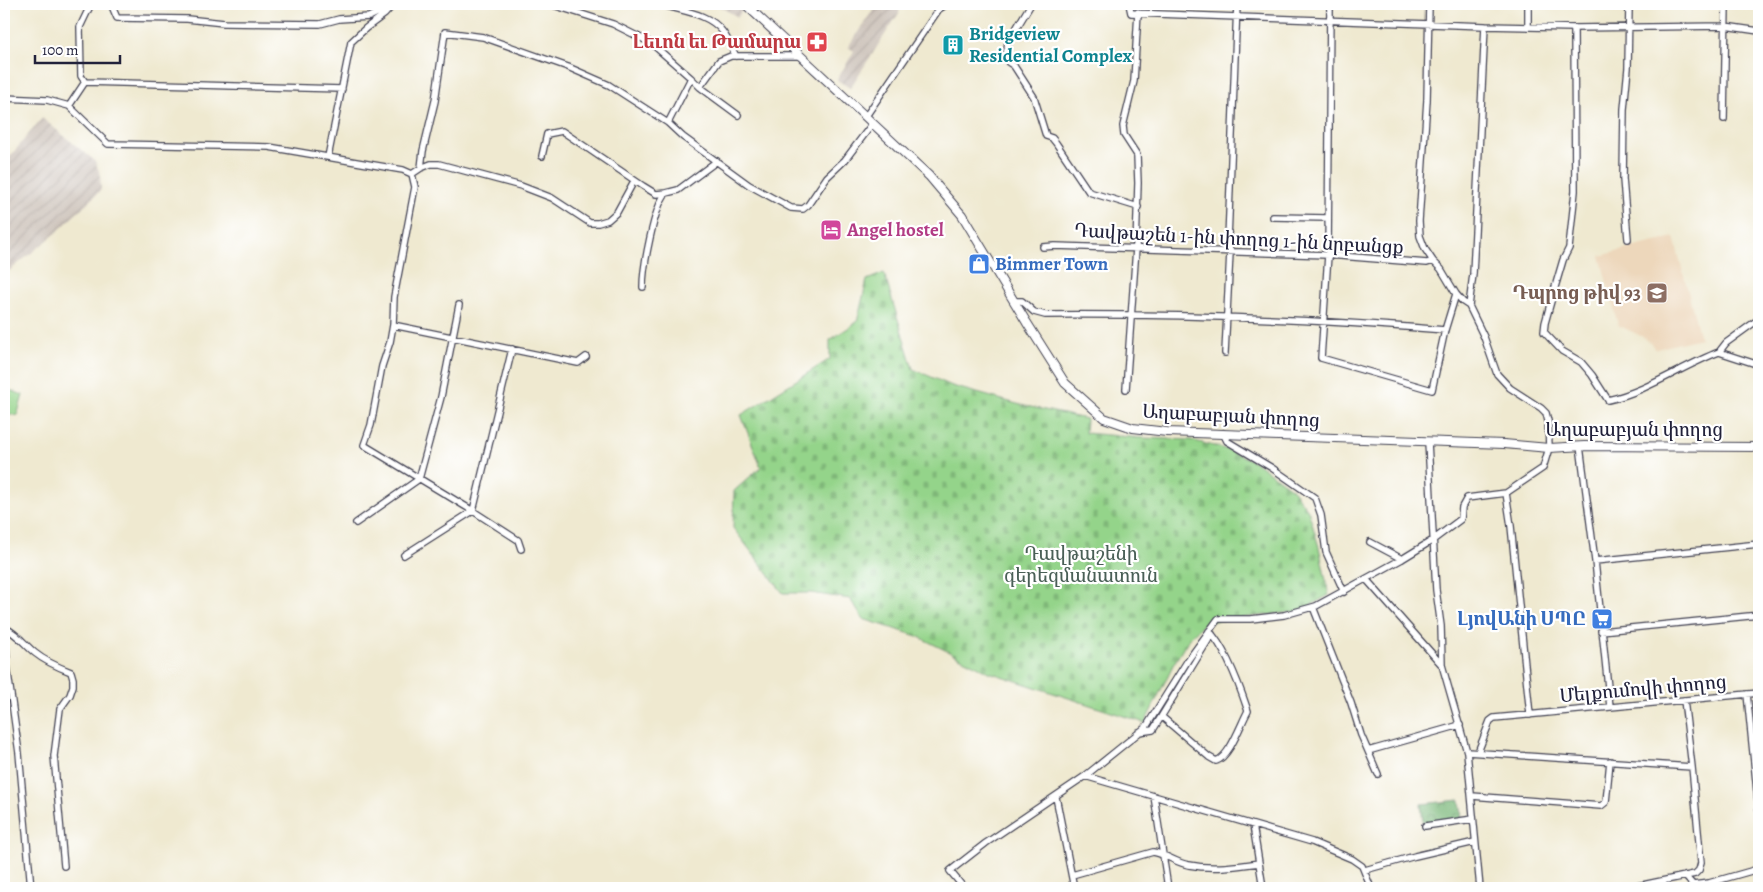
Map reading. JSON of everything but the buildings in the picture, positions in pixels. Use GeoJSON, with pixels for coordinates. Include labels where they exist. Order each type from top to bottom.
{"type":"FeatureCollection","features":[{"type":"Feature","properties":{"kind":"street"},"geometry":{"type":"LineString","coordinates":[[85,82],[81,76],[80,27],[91,4]]}},
{"type":"Feature","properties":{"kind":"street"},"geometry":{"type":"LineString","coordinates":[[111,4],[116,18],[187,19],[238,24],[325,23],[339,19],[369,17],[392,5]]}},
{"type":"Feature","properties":{"kind":"street"},"geometry":{"type":"LineString","coordinates":[[550,4],[613,24],[651,43],[700,86],[738,115]]}},
{"type":"Feature","properties":{"kind":"street"},"geometry":{"type":"LineString","coordinates":[[660,4],[700,16],[714,23],[722,30],[736,56]]}},
{"type":"Feature","properties":{"kind":"street","name":"Աղաբաբյան փողոց"},"geometry":{"type":"LineString","coordinates":[[744,4],[929,176],[962,215],[1065,382],[1104,418],[1133,428],[1167,432],[1504,444],[1549,448],[1580,446],[1759,447]]}},
{"type":"Feature","properties":{"kind":"street"},"geometry":{"type":"LineString","coordinates":[[866,116],[939,9],[947,4]]}},
{"type":"Feature","properties":{"kind":"street"},"geometry":{"type":"LineString","coordinates":[[1031,4],[1008,42],[1006,56],[1008,62],[1014,66],[1034,97],[1046,136],[1052,138],[1056,143],[1090,192],[1138,207]]}},
{"type":"Feature","properties":{"kind":"street"},"geometry":{"type":"LineString","coordinates":[[1129,4],[1131,12],[1236,17],[1574,28],[1725,26],[1759,31]]}},
{"type":"Feature","properties":{"kind":"street"},"geometry":{"type":"LineString","coordinates":[[1225,353],[1230,252],[1229,214],[1237,4]]}},
{"type":"Feature","properties":{"kind":"street"},"geometry":{"type":"LineString","coordinates":[[1330,4],[1328,255],[1320,358],[1432,390],[1445,330],[1456,294]]}},
{"type":"Feature","properties":{"kind":"street"},"geometry":{"type":"LineString","coordinates":[[1429,4],[1426,120],[1419,221],[1420,236],[1425,249],[1440,268],[1456,294],[1463,302],[1470,306]]}},
{"type":"Feature","properties":{"kind":"street"},"geometry":{"type":"LineString","coordinates":[[1528,4],[1528,27]]}},
{"type":"Feature","properties":{"kind":"street"},"geometry":{"type":"LineString","coordinates":[[1628,239],[1623,179],[1629,4]]}},
{"type":"Feature","properties":{"kind":"street"},"geometry":{"type":"LineString","coordinates":[[1724,118],[1726,4]]}},
{"type":"Feature","properties":{"kind":"street"},"geometry":{"type":"LineString","coordinates":[[328,157],[351,42],[385,14],[392,5]]}},
{"type":"Feature","properties":{"kind":"street"},"geometry":{"type":"LineString","coordinates":[[1126,389],[1138,207],[1137,155],[1124,135],[1123,126],[1134,81],[1138,12]]}},
{"type":"Feature","properties":{"kind":"street"},"geometry":{"type":"LineString","coordinates":[[1139,732],[1152,732],[1218,619],[1251,619],[1284,615],[1313,607],[1344,592],[1433,540],[1461,519],[1462,507],[1467,498],[1506,493],[1543,468],[1549,448],[1546,413],[1510,388],[1498,374],[1470,306],[1485,26]]}},
{"type":"Feature","properties":{"kind":"street"},"geometry":{"type":"LineString","coordinates":[[1574,28],[1575,191],[1569,248],[1561,268],[1544,332],[1562,351],[1581,362],[1608,400],[1666,378],[1693,362],[1719,352],[1726,343],[1759,319]]}},
{"type":"Feature","properties":{"kind":"street"},"geometry":{"type":"LineString","coordinates":[[421,168],[423,151],[435,102],[445,32],[483,37],[568,67],[610,85],[668,123],[683,138],[758,191],[791,208],[803,209],[808,205],[827,177],[846,160],[873,123]]}},
{"type":"Feature","properties":{"kind":"street"},"geometry":{"type":"LineString","coordinates":[[700,86],[719,61],[731,56],[800,56]]}},
{"type":"Feature","properties":{"kind":"street"},"geometry":{"type":"LineString","coordinates":[[668,123],[691,78]]}},
{"type":"Feature","properties":{"kind":"street"},"geometry":{"type":"LineString","coordinates":[[85,82],[342,89]]}},
{"type":"Feature","properties":{"kind":"street"},"geometry":{"type":"LineString","coordinates":[[68,106],[85,82]]}},
{"type":"Feature","properties":{"kind":"street"},"geometry":{"type":"LineString","coordinates":[[4,98],[47,100],[68,106],[108,144],[269,147],[403,170],[412,174]]}},
{"type":"Feature","properties":{"kind":"street"},"geometry":{"type":"LineString","coordinates":[[542,156],[547,134],[562,131],[656,194],[678,190],[717,161]]}},
{"type":"Feature","properties":{"kind":"street"},"geometry":{"type":"LineString","coordinates":[[412,174],[431,164],[439,164],[521,186],[552,198],[590,223],[608,220],[617,212],[634,181]]}},
{"type":"Feature","properties":{"kind":"street"},"geometry":{"type":"LineString","coordinates":[[412,174],[415,187],[394,296],[393,326],[382,366],[371,425],[364,445],[474,511],[518,540],[521,549]]}},
{"type":"Feature","properties":{"kind":"street"},"geometry":{"type":"LineString","coordinates":[[643,288],[646,256],[659,204],[666,193]]}},
{"type":"Feature","properties":{"kind":"street"},"geometry":{"type":"LineString","coordinates":[[1273,217],[1328,218]]}},
{"type":"Feature","properties":{"kind":"street","name":"Դավթաշեն 1-ին փողոց 1-ին նրբանցք"},"geometry":{"type":"LineString","coordinates":[[1043,248],[1055,246],[1136,248],[1328,255],[1427,263],[1433,261]]}},
{"type":"Feature","properties":{"kind":"street"},"geometry":{"type":"LineString","coordinates":[[1014,301],[1022,301],[1034,312],[1045,315],[1132,314],[1324,321],[1445,330]]}},
{"type":"Feature","properties":{"kind":"street"},"geometry":{"type":"LineString","coordinates":[[356,524],[419,479],[441,397],[459,305]]}},
{"type":"Feature","properties":{"kind":"street"},"geometry":{"type":"LineString","coordinates":[[393,326],[578,363],[586,358]]}},
{"type":"Feature","properties":{"kind":"street"},"geometry":{"type":"LineString","coordinates":[[404,555],[474,511],[512,350]]}},
{"type":"Feature","properties":{"kind":"street"},"geometry":{"type":"LineString","coordinates":[[1719,352],[1759,365]]}},
{"type":"Feature","properties":{"kind":"street"},"geometry":{"type":"LineString","coordinates":[[1223,433],[1227,441],[1272,468],[1315,498],[1321,515],[1326,552],[1344,592]]}},
{"type":"Feature","properties":{"kind":"street"},"geometry":{"type":"LineString","coordinates":[[1428,442],[1442,665],[1467,752],[1480,888]]}},
{"type":"Feature","properties":{"kind":"street"},"geometry":{"type":"LineString","coordinates":[[1580,446],[1595,561],[1610,707]]}},
{"type":"Feature","properties":{"kind":"street"},"geometry":{"type":"LineString","coordinates":[[1506,493],[1530,715]]}},
{"type":"Feature","properties":{"kind":"street"},"geometry":{"type":"LineString","coordinates":[[1370,542],[1402,559]]}},
{"type":"Feature","properties":{"kind":"street"},"geometry":{"type":"LineString","coordinates":[[1595,561],[1759,544]]}},
{"type":"Feature","properties":{"kind":"street"},"geometry":{"type":"LineString","coordinates":[[1366,579],[1442,665]]}},
{"type":"Feature","properties":{"kind":"street"},"geometry":{"type":"LineString","coordinates":[[1313,607],[1352,703],[1361,736],[1378,774]]}},
{"type":"Feature","properties":{"kind":"street"},"geometry":{"type":"LineString","coordinates":[[1601,631],[1759,615]]}},
{"type":"Feature","properties":{"kind":"street"},"geometry":{"type":"LineString","coordinates":[[4,627],[14,632],[47,662],[71,672],[73,679],[70,695],[60,708],[54,756],[64,866]]}},
{"type":"Feature","properties":{"kind":"street"},"geometry":{"type":"LineString","coordinates":[[4,627],[19,753],[31,888]]}},
{"type":"Feature","properties":{"kind":"street"},"geometry":{"type":"LineString","coordinates":[[1162,717],[1209,757],[1216,760],[1225,755],[1248,710],[1219,642],[1211,633]]}},
{"type":"Feature","properties":{"kind":"street"},"geometry":{"type":"LineString","coordinates":[[964,888],[950,871],[986,843],[1085,776],[1146,727],[1183,667],[1211,633]]}},
{"type":"Feature","properties":{"kind":"street","name":"Մելքումովի փողոց"},"geometry":{"type":"LineString","coordinates":[[1478,752],[1490,721],[1494,718],[1759,693]]}},
{"type":"Feature","properties":{"kind":"street"},"geometry":{"type":"LineString","coordinates":[[1747,694],[1759,811]]}},
{"type":"Feature","properties":{"kind":"street"},"geometry":{"type":"LineString","coordinates":[[1628,888],[1695,874],[1699,870],[1701,863],[1684,700]]}},
{"type":"Feature","properties":{"kind":"street"},"geometry":{"type":"LineString","coordinates":[[1368,750],[1460,726]]}},
{"type":"Feature","properties":{"kind":"street"},"geometry":{"type":"LineString","coordinates":[[1467,752],[1692,767]]}},
{"type":"Feature","properties":{"kind":"street"},"geometry":{"type":"LineString","coordinates":[[1472,796],[1602,806],[1606,802],[1610,761]]}},
{"type":"Feature","properties":{"kind":"street"},"geometry":{"type":"LineString","coordinates":[[1085,776],[1312,842],[1362,866],[1371,888],[1363,888]]}},
{"type":"Feature","properties":{"kind":"street"},"geometry":{"type":"LineString","coordinates":[[1154,796],[1168,888]]}},
{"type":"Feature","properties":{"kind":"street"},"geometry":{"type":"LineString","coordinates":[[1056,797],[1074,888]]}},
{"type":"Feature","properties":{"kind":"street"},"geometry":{"type":"LineString","coordinates":[[1425,826],[1473,819]]}},
{"type":"Feature","properties":{"kind":"street"},"geometry":{"type":"LineString","coordinates":[[1253,825],[1263,888]]}},
{"type":"Feature","properties":{"kind":"street"},"geometry":{"type":"LineString","coordinates":[[1365,870],[1475,842]]}},
{"type":"Feature","properties":{"kind":"street"},"geometry":{"type":"LineString","coordinates":[[1072,875],[1152,852],[1163,854],[1187,865],[1221,868],[1259,863]]}},
{"type":"Feature","properties":{"kind":"street"},"geometry":{"type":"LineString","coordinates":[[1685,876],[1693,885],[1709,883],[1759,868]]}},
{"type":"Feature","properties":{"kind":"shaded area"},"geometry":{"type":"Polygon","coordinates":[[[715,4],[732,4],[742,10],[738,17],[715,4]]]}},
{"type":"Feature","properties":{"kind":"shaded area"},"geometry":{"type":"Polygon","coordinates":[[[877,4],[900,7],[899,13],[850,88],[837,80],[854,51],[848,47],[877,4]]]}},
{"type":"Feature","properties":{"kind":"shaded area"},"geometry":{"type":"Polygon","coordinates":[[[42,118],[95,161],[100,174],[101,190],[55,234],[4,275],[4,164],[42,118]]]}},
{"type":"Feature","properties":{"kind":"shaded area"},"geometry":{"type":"Polygon","coordinates":[[[1674,237],[1700,338],[1656,349],[1645,338],[1618,325],[1600,256],[1674,237]]]}},
{"type":"Feature","properties":{"kind":"green space","name":"Դավթաշենի գերեզմանատուն"},"geometry":{"type":"Polygon","coordinates":[[[884,273],[913,369],[952,386],[1017,404],[1086,419],[1085,433],[1191,440],[1229,450],[1255,462],[1291,488],[1308,510],[1319,547],[1329,595],[1300,611],[1206,622],[1190,637],[1173,665],[1145,723],[989,672],[917,636],[863,619],[850,599],[811,593],[783,593],[733,528],[734,491],[761,467],[741,415],[830,359],[830,340],[857,322],[867,280],[884,273]]]}},
{"type":"Feature","properties":{"kind":"green space"},"geometry":{"type":"Polygon","coordinates":[[[4,388],[23,395],[17,416],[4,412],[4,388]]]}},
{"type":"Feature","properties":{"kind":"green space"},"geometry":{"type":"Polygon","coordinates":[[[1460,800],[1462,819],[1423,822],[1421,804],[1460,800]]]}},
{"type":"Feature","properties":{"kind":"place","name":"Լեւոն եւ Թամարա"},"geometry":{"type":"Point","coordinates":[817,42]}},
{"type":"Feature","properties":{"kind":"place","name":"Bridgeview Residential Complex"},"geometry":{"type":"Point","coordinates":[953,45]}},
{"type":"Feature","properties":{"kind":"place","name":"Angel hostel"},"geometry":{"type":"Point","coordinates":[831,230]}},
{"type":"Feature","properties":{"kind":"place","name":"Bimmer Town"},"geometry":{"type":"Point","coordinates":[979,264]}},
{"type":"Feature","properties":{"kind":"place","name":"Դպրոց թիվ 93"},"geometry":{"type":"Point","coordinates":[1657,293]}},
{"type":"Feature","properties":{"kind":"place","name":"ԼյովԱնի ՍՊԸ"},"geometry":{"type":"Point","coordinates":[1602,619]}}]}
